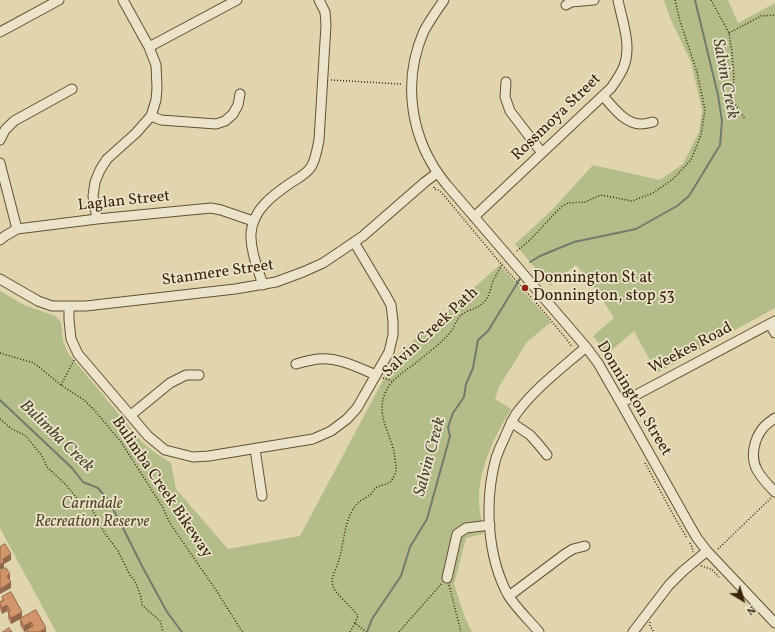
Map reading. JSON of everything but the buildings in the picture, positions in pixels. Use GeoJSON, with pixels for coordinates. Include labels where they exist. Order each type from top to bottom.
{"type":"FeatureCollection","features":[{"type":"Feature","properties":{"kind":"street"},"geometry":{"type":"LineString","coordinates":[[0,32],[59,0]]}},
{"type":"Feature","properties":{"kind":"street"},"geometry":{"type":"LineString","coordinates":[[97,219],[93,196],[95,182],[100,170],[108,159],[152,116],[157,88],[156,65],[149,47],[123,0]]}},
{"type":"Feature","properties":{"kind":"street"},"geometry":{"type":"LineString","coordinates":[[149,47],[237,0]]}},
{"type":"Feature","properties":{"kind":"street"},"geometry":{"type":"LineString","coordinates":[[263,285],[252,244],[251,234],[253,221],[266,202],[311,167],[319,140],[326,25],[325,12],[320,0]]}},
{"type":"Feature","properties":{"kind":"street","name":"Donnington Street"},"geometry":{"type":"LineString","coordinates":[[444,0],[424,31],[417,52],[411,87],[416,128],[427,156],[437,173],[598,363],[690,526],[707,551],[775,623]]}},
{"type":"Feature","properties":{"kind":"street"},"geometry":{"type":"LineString","coordinates":[[566,5],[571,2],[594,0]]}},
{"type":"Feature","properties":{"kind":"street","name":"Rossmoya Street"},"geometry":{"type":"LineString","coordinates":[[474,217],[603,96],[619,78],[625,65],[627,49],[626,33],[618,0]]}},
{"type":"Feature","properties":{"kind":"street"},"geometry":{"type":"LineString","coordinates":[[506,82],[505,97],[510,111],[542,153]]}},
{"type":"Feature","properties":{"kind":"street"},"geometry":{"type":"LineString","coordinates":[[0,140],[5,130],[14,121],[72,89]]}},
{"type":"Feature","properties":{"kind":"street"},"geometry":{"type":"LineString","coordinates":[[152,116],[161,120],[216,124],[233,114],[238,105],[240,94]]}},
{"type":"Feature","properties":{"kind":"street"},"geometry":{"type":"LineString","coordinates":[[603,96],[625,119],[632,123],[642,124],[653,122]]}},
{"type":"Feature","properties":{"kind":"street"},"geometry":{"type":"LineString","coordinates":[[0,163],[17,229]]}},
{"type":"Feature","properties":{"kind":"street","name":"Stanmere Street"},"geometry":{"type":"LineString","coordinates":[[0,279],[38,301],[52,306],[94,305],[235,289],[276,282],[323,263],[363,236],[437,173]]}},
{"type":"Feature","properties":{"kind":"street","name":"Laglan Street"},"geometry":{"type":"LineString","coordinates":[[0,240],[17,229],[97,219],[211,208],[253,221]]}},
{"type":"Feature","properties":{"kind":"street"},"geometry":{"type":"LineString","coordinates":[[69,306],[71,339],[78,354],[148,436],[165,450],[193,457],[209,456],[312,439],[331,431],[347,419],[357,408],[379,376],[389,352],[393,335],[391,305],[386,294],[354,242]]}},
{"type":"Feature","properties":{"kind":"street"},"geometry":{"type":"LineString","coordinates":[[772,322],[775,333]]}},
{"type":"Feature","properties":{"kind":"street","name":"Weekes Road"},"geometry":{"type":"LineString","coordinates":[[621,404],[772,322]]}},
{"type":"Feature","properties":{"kind":"street"},"geometry":{"type":"LineString","coordinates":[[539,632],[509,596],[496,565],[489,514],[492,476],[496,457],[511,422],[527,400],[586,348]]}},
{"type":"Feature","properties":{"kind":"street"},"geometry":{"type":"LineString","coordinates":[[296,364],[318,359],[334,360],[349,364],[379,376]]}},
{"type":"Feature","properties":{"kind":"street"},"geometry":{"type":"LineString","coordinates":[[131,415],[170,383],[186,375],[199,375]]}},
{"type":"Feature","properties":{"kind":"street"},"geometry":{"type":"LineString","coordinates":[[774,495],[756,468],[753,455],[755,442],[763,428],[775,418]]}},
{"type":"Feature","properties":{"kind":"street"},"geometry":{"type":"LineString","coordinates":[[511,422],[530,435],[547,455]]}},
{"type":"Feature","properties":{"kind":"street"},"geometry":{"type":"LineString","coordinates":[[255,449],[262,496]]}},
{"type":"Feature","properties":{"kind":"street"},"geometry":{"type":"LineString","coordinates":[[447,578],[457,534],[466,528],[490,525]]}},
{"type":"Feature","properties":{"kind":"street"},"geometry":{"type":"LineString","coordinates":[[509,596],[565,554],[573,549],[585,546]]}},
{"type":"Feature","properties":{"kind":"street"},"geometry":{"type":"LineString","coordinates":[[638,630],[669,585],[707,551]]}},
{"type":"Feature","properties":{"kind":"path"},"geometry":{"type":"LineString","coordinates":[[517,251],[530,240],[561,207],[568,203],[585,202],[601,195],[632,201],[653,193],[673,179],[691,160],[701,135],[705,110],[698,72],[680,21],[675,0]]}},
{"type":"Feature","properties":{"kind":"path"},"geometry":{"type":"LineString","coordinates":[[711,0],[729,33],[734,78],[731,98],[745,119]]}},
{"type":"Feature","properties":{"kind":"path"},"geometry":{"type":"LineString","coordinates":[[729,33],[761,16],[775,15]]}},
{"type":"Feature","properties":{"kind":"path"},"geometry":{"type":"LineString","coordinates":[[323,80],[401,84]]}},
{"type":"Feature","properties":{"kind":"path"},"geometry":{"type":"LineString","coordinates":[[434,187],[434,189],[441,192],[538,305],[573,349]]}},
{"type":"Feature","properties":{"kind":"path","name":"Salvin Creek Path"},"geometry":{"type":"LineString","coordinates":[[355,624],[358,616],[335,590],[332,583],[345,530],[355,506],[369,496],[375,488],[386,485],[390,482],[395,475],[396,469],[394,450],[383,419],[383,399],[392,381],[439,344],[453,328],[457,319],[464,313],[480,306],[486,301],[502,264]]}},
{"type":"Feature","properties":{"kind":"path","name":"Bulimba Creek Bikeway"},"geometry":{"type":"LineString","coordinates":[[0,353],[34,363],[61,385],[84,400],[96,412],[121,442],[180,538],[216,590],[241,630],[244,632]]}},
{"type":"Feature","properties":{"kind":"path"},"geometry":{"type":"LineString","coordinates":[[61,385],[72,362],[78,354]]}},
{"type":"Feature","properties":{"kind":"path"},"geometry":{"type":"LineString","coordinates":[[379,376],[392,381]]}},
{"type":"Feature","properties":{"kind":"path"},"geometry":{"type":"LineString","coordinates":[[0,419],[12,430],[26,436],[42,456],[47,467],[67,486],[79,502],[92,509],[104,532],[118,551],[130,575],[135,581],[142,605],[160,621],[163,632]]}},
{"type":"Feature","properties":{"kind":"path"},"geometry":{"type":"LineString","coordinates":[[718,549],[774,495]]}},
{"type":"Feature","properties":{"kind":"path"},"geometry":{"type":"LineString","coordinates":[[697,568],[702,565],[711,569],[722,580]]}},
{"type":"Feature","properties":{"kind":"path"},"geometry":{"type":"LineString","coordinates":[[399,632],[447,578]]}},
{"type":"Feature","properties":{"kind":"path"},"geometry":{"type":"LineString","coordinates":[[447,578],[461,632]]}},
{"type":"Feature","properties":{"kind":"path"},"geometry":{"type":"LineString","coordinates":[[650,619],[650,626],[654,632]]}},
{"type":"Feature","properties":{"kind":"path"},"geometry":{"type":"LineString","coordinates":[[350,632],[355,624],[366,632]]}},
{"type":"Feature","properties":{"kind":"green space"},"geometry":{"type":"Polygon","coordinates":[[[664,0],[728,0],[738,23],[775,3],[775,308],[657,373],[634,331],[607,354],[593,336],[614,318],[597,291],[576,265],[550,286],[515,244],[551,211],[593,165],[660,180],[683,164],[699,132],[702,110],[691,62],[670,18],[664,0]]]}},
{"type":"Feature","properties":{"kind":"green space","name":"Carindale Recreation Reserve"},"geometry":{"type":"Polygon","coordinates":[[[500,265],[551,322],[527,342],[499,387],[495,399],[511,409],[489,452],[482,476],[479,508],[483,534],[466,538],[454,584],[464,615],[472,632],[56,632],[0,528],[0,291],[24,305],[55,316],[61,322],[63,341],[68,353],[142,442],[171,463],[176,489],[228,549],[300,536],[396,356],[500,265]]]}},
{"type":"Feature","properties":{"kind":"waterway","name":"Salvin Creek"},"geometry":{"type":"LineString","coordinates":[[530,262],[540,256],[574,242],[636,229],[677,206],[689,196],[720,145],[722,121],[718,95],[695,0]]}},
{"type":"Feature","properties":{"kind":"waterway","name":"Salvin Creek"},"geometry":{"type":"LineString","coordinates":[[367,632],[372,619],[401,576],[410,547],[427,519],[450,436],[448,427],[453,413],[464,397],[466,384],[473,368],[478,340],[488,331],[521,277]]}},
{"type":"Feature","properties":{"kind":"waterway","name":"Bulimba Creek"},"geometry":{"type":"LineString","coordinates":[[0,400],[72,468],[83,482],[98,488],[108,500],[167,612],[182,632]]}},
{"type":"Feature","properties":{"kind":"place","name":"Donnington St at Donnington, stop 53"},"geometry":{"type":"Point","coordinates":[525,288]}}]}
